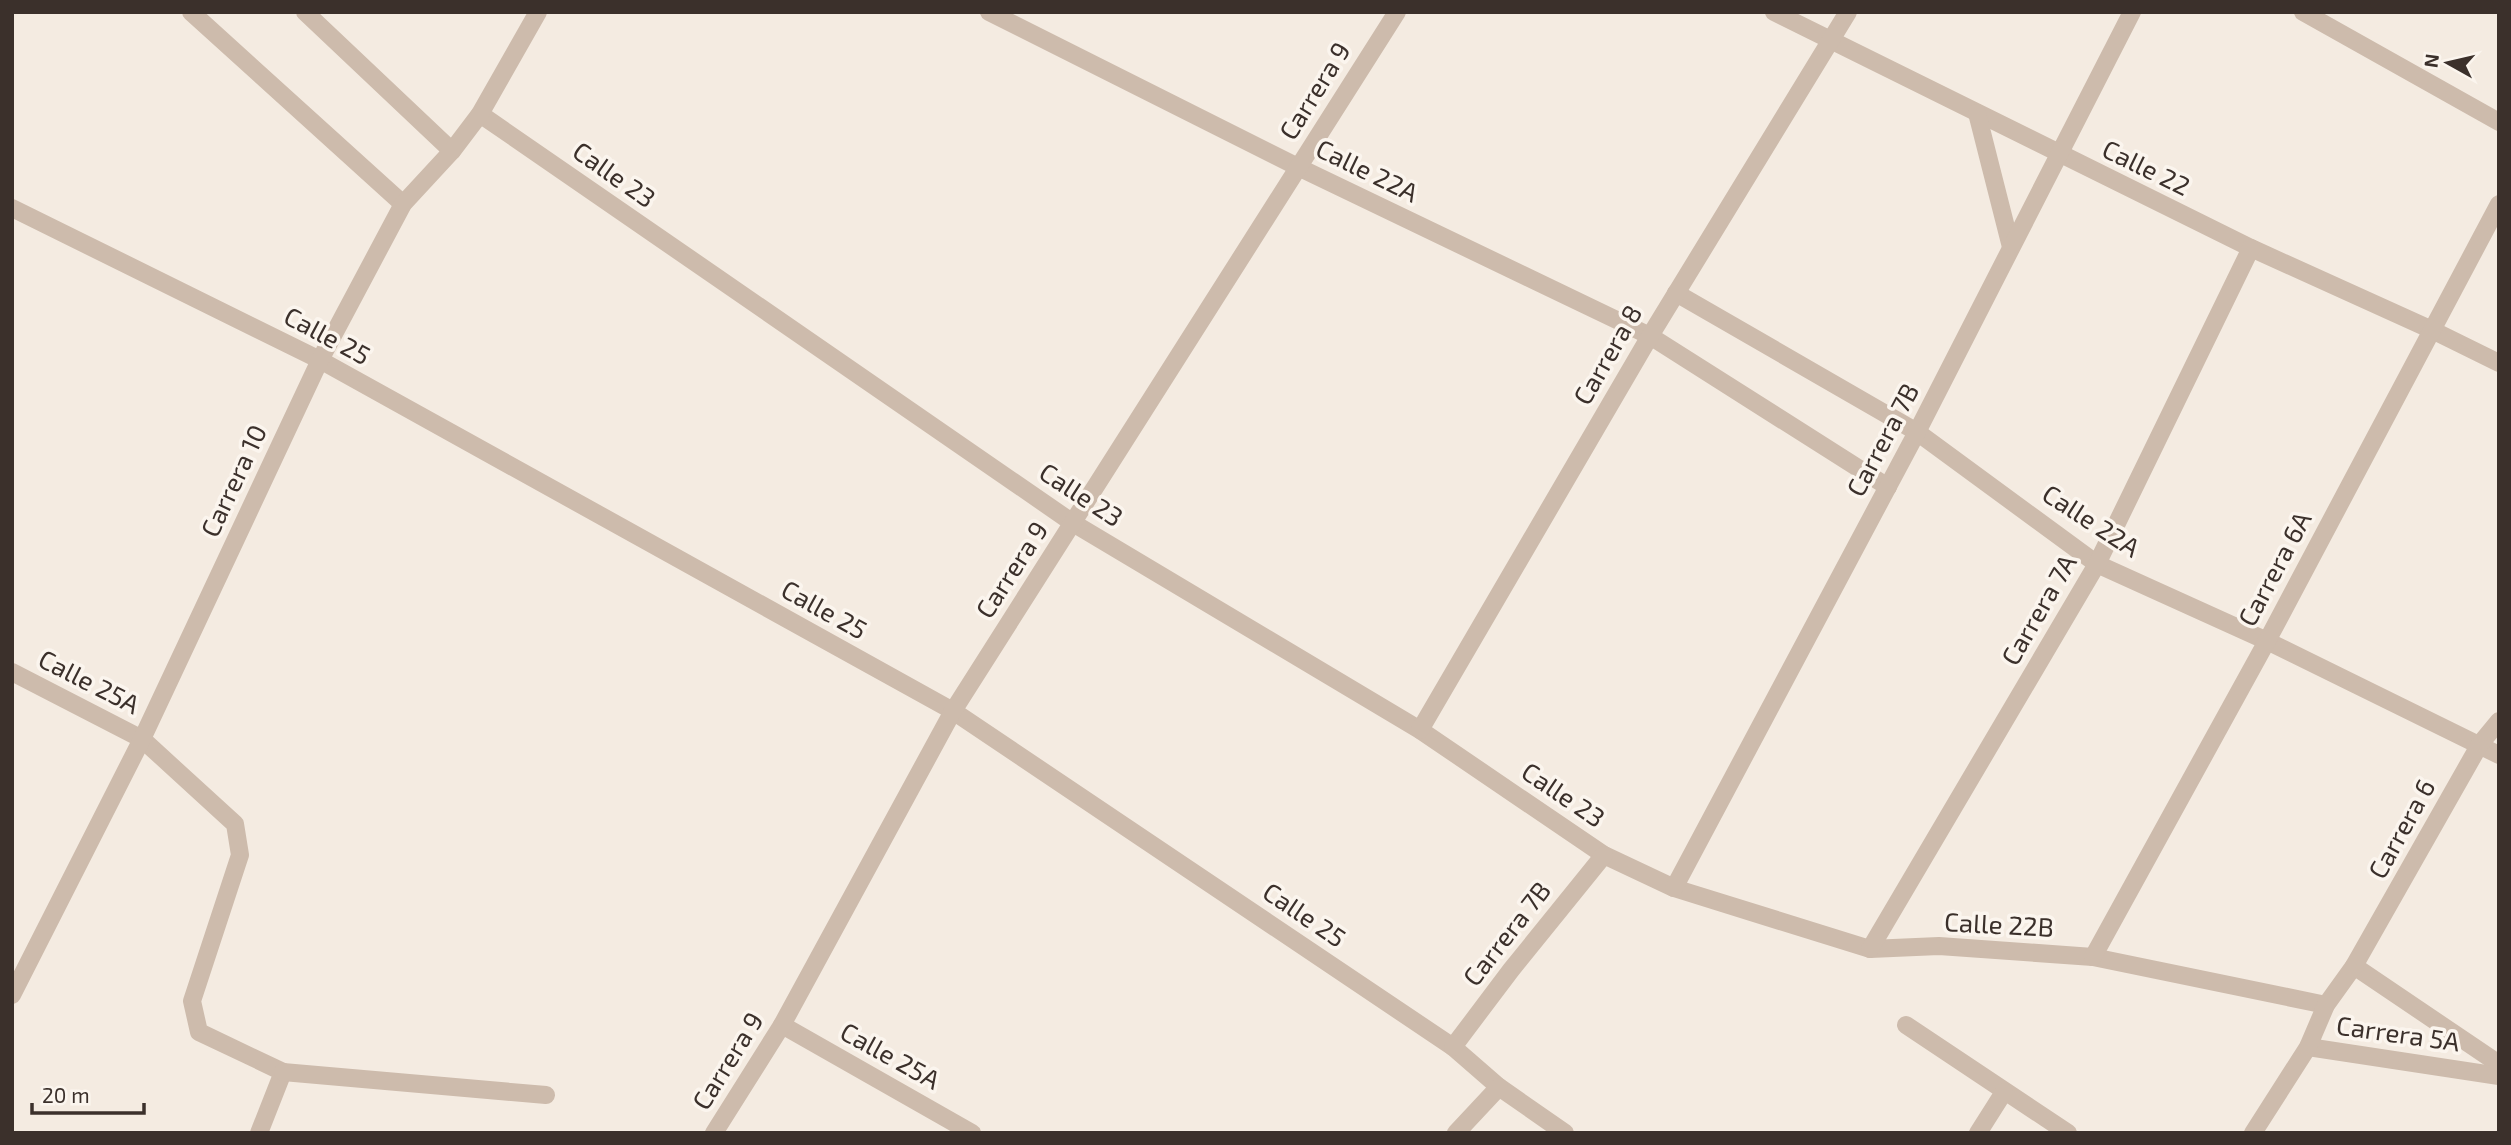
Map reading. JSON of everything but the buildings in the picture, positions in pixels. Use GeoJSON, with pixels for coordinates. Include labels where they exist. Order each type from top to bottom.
{"type":"FeatureCollection","features":[{"type":"Feature","properties":{"kind":"street"},"geometry":{"type":"LineString","coordinates":[[191,12],[403,204]]}},
{"type":"Feature","properties":{"kind":"street"},"geometry":{"type":"LineString","coordinates":[[305,12],[452,151]]}},
{"type":"Feature","properties":{"kind":"street","name":"Carrera 10"},"geometry":{"type":"LineString","coordinates":[[12,995],[142,739],[320,360],[403,204],[452,151],[480,114],[537,12]]}},
{"type":"Feature","properties":{"kind":"street","name":"Calle 22A"},"geometry":{"type":"LineString","coordinates":[[989,12],[1298,167],[1650,336],[1888,487]]}},
{"type":"Feature","properties":{"kind":"street","name":"Carrera 9"},"geometry":{"type":"LineString","coordinates":[[714,1133],[782,1025],[953,711],[1397,12]]}},
{"type":"Feature","properties":{"kind":"street","name":"Calle 22"},"geometry":{"type":"LineString","coordinates":[[1774,12],[2251,248],[2499,363]]}},
{"type":"Feature","properties":{"kind":"street","name":"Carrera 8"},"geometry":{"type":"LineString","coordinates":[[1420,730],[1650,336],[1849,12]]}},
{"type":"Feature","properties":{"kind":"street","name":"Carrera 7B"},"geometry":{"type":"LineString","coordinates":[[1674,888],[1917,432],[2132,12]]}},
{"type":"Feature","properties":{"kind":"street"},"geometry":{"type":"LineString","coordinates":[[2303,12],[2499,122]]}},
{"type":"Feature","properties":{"kind":"street"},"geometry":{"type":"LineString","coordinates":[[1976,113],[2011,247]]}},
{"type":"Feature","properties":{"kind":"street","name":"Calle 23"},"geometry":{"type":"LineString","coordinates":[[480,114],[1073,523],[1420,730],[1604,855],[1674,888]]}},
{"type":"Feature","properties":{"kind":"street","name":"Carrera 6A"},"geometry":{"type":"LineString","coordinates":[[2092,957],[2267,641],[2499,204]]}},
{"type":"Feature","properties":{"kind":"street","name":"Calle 25"},"geometry":{"type":"LineString","coordinates":[[12,208],[320,360],[953,711],[1453,1048],[1499,1087],[1565,1133]]}},
{"type":"Feature","properties":{"kind":"street","name":"Carrera 7A"},"geometry":{"type":"LineString","coordinates":[[1870,949],[2098,564],[2251,248]]}},
{"type":"Feature","properties":{"kind":"street","name":"Calle 22A"},"geometry":{"type":"LineString","coordinates":[[1676,293],[1917,432],[2098,564],[2267,641],[2499,755]]}},
{"type":"Feature","properties":{"kind":"street","name":"Calle 25A"},"geometry":{"type":"LineString","coordinates":[[12,672],[142,739],[235,824],[240,855],[192,1001],[199,1032],[283,1072]]}},
{"type":"Feature","properties":{"kind":"street","name":"Carrera 6"},"geometry":{"type":"LineString","coordinates":[[2308,1047],[2326,1005],[2354,966],[2480,744],[2499,721]]}},
{"type":"Feature","properties":{"kind":"street","name":"Carrera 7B"},"geometry":{"type":"LineString","coordinates":[[1453,1048],[1511,970],[1604,855]]}},
{"type":"Feature","properties":{"kind":"street","name":"Calle 22B"},"geometry":{"type":"LineString","coordinates":[[1674,888],[1870,949],[1939,946],[2092,957],[2326,1005]]}},
{"type":"Feature","properties":{"kind":"street"},"geometry":{"type":"LineString","coordinates":[[2354,966],[2499,1064]]}},
{"type":"Feature","properties":{"kind":"street","name":"Calle 25A"},"geometry":{"type":"LineString","coordinates":[[782,1025],[972,1133]]}},
{"type":"Feature","properties":{"kind":"street"},"geometry":{"type":"LineString","coordinates":[[1906,1025],[2068,1133]]}},
{"type":"Feature","properties":{"kind":"street","name":"Carrera 5A"},"geometry":{"type":"LineString","coordinates":[[2253,1133],[2308,1047],[2499,1076]]}},
{"type":"Feature","properties":{"kind":"street"},"geometry":{"type":"LineString","coordinates":[[258,1133],[283,1072],[546,1096]]}},
{"type":"Feature","properties":{"kind":"street"},"geometry":{"type":"LineString","coordinates":[[1455,1133],[1499,1087]]}},
{"type":"Feature","properties":{"kind":"street"},"geometry":{"type":"LineString","coordinates":[[1978,1133],[2004,1092]]}}]}
